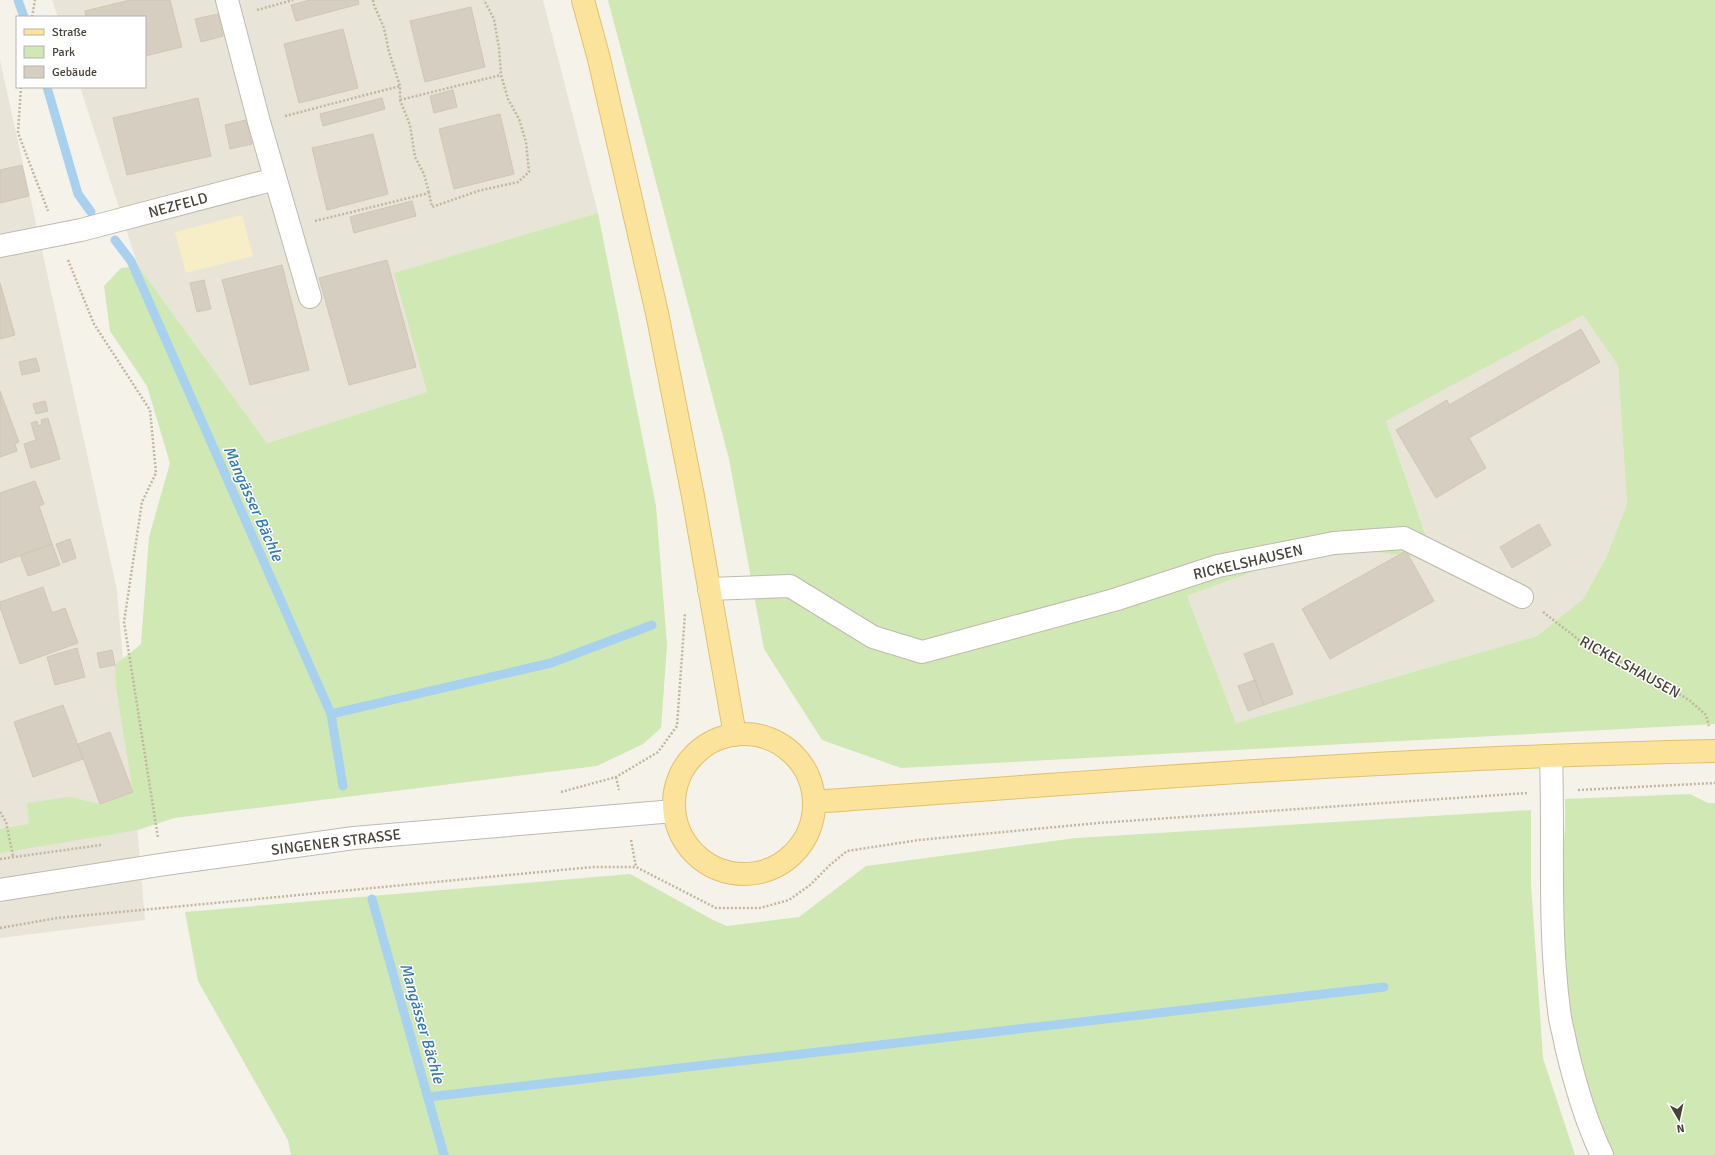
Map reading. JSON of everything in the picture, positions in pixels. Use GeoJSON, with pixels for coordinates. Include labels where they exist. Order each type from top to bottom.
{"type":"FeatureCollection","features":[{"type":"Feature","properties":{"kind":"main road"},"geometry":{"type":"LineString","coordinates":[[582,0],[599,59],[657,313],[693,496],[735,735]]}},
{"type":"Feature","properties":{"kind":"main road"},"geometry":{"type":"LineString","coordinates":[[735,735],[759,735],[780,744],[798,759],[810,779],[814,802],[811,826],[800,846],[782,862],[761,872],[737,874],[714,868],[694,853],[681,834],[674,811],[676,790],[683,769],[697,752],[714,740],[735,735]]}},
{"type":"Feature","properties":{"kind":"main road"},"geometry":{"type":"LineString","coordinates":[[814,802],[1221,772],[1551,756],[1715,751]]}},
{"type":"Feature","properties":{"kind":"street"},"geometry":{"type":"LineString","coordinates":[[229,8],[259,122],[310,298]]}},
{"type":"Feature","properties":{"kind":"street","name":"NEZFELD"},"geometry":{"type":"LineString","coordinates":[[0,246],[58,236],[275,179]]}},
{"type":"Feature","properties":{"kind":"street","name":"RICKELSHAUSEN"},"geometry":{"type":"LineString","coordinates":[[709,589],[790,586],[872,637],[922,652],[1114,600],[1218,566],[1334,543],[1404,538],[1522,597]]}},
{"type":"Feature","properties":{"kind":"street"},"geometry":{"type":"LineString","coordinates":[[1551,756],[1554,944],[1559,1011],[1572,1073],[1589,1130],[1602,1155]]}},
{"type":"Feature","properties":{"kind":"street","name":"SINGENER STRASSE"},"geometry":{"type":"LineString","coordinates":[[0,890],[166,864],[354,838],[674,811]]}},
{"type":"Feature","properties":{"kind":"path"},"geometry":{"type":"LineString","coordinates":[[32,16],[35,0]]}},
{"type":"Feature","properties":{"kind":"path"},"geometry":{"type":"LineString","coordinates":[[229,8],[293,0]]}},
{"type":"Feature","properties":{"kind":"path"},"geometry":{"type":"LineString","coordinates":[[373,0],[384,28],[389,52],[400,86],[400,100],[410,125],[415,157],[424,174],[432,207],[478,192],[518,182],[529,172],[526,142],[519,119],[508,99],[501,75],[499,48],[494,19],[484,0]]}},
{"type":"Feature","properties":{"kind":"path"},"geometry":{"type":"LineString","coordinates":[[400,100],[501,75]]}},
{"type":"Feature","properties":{"kind":"path"},"geometry":{"type":"LineString","coordinates":[[259,122],[400,86]]}},
{"type":"Feature","properties":{"kind":"path"},"geometry":{"type":"LineString","coordinates":[[21,88],[18,132],[58,236],[94,324],[150,410],[156,473],[142,502],[124,622],[158,838]]}},
{"type":"Feature","properties":{"kind":"path"},"geometry":{"type":"LineString","coordinates":[[289,227],[429,193]]}},
{"type":"Feature","properties":{"kind":"path"},"geometry":{"type":"LineString","coordinates":[[556,793],[616,777],[658,752],[677,726],[686,604],[709,589]]}},
{"type":"Feature","properties":{"kind":"path","name":"RICKELSHAUSEN"},"geometry":{"type":"LineString","coordinates":[[1522,597],[1592,650],[1636,668],[1689,700],[1706,715],[1710,728]]}},
{"type":"Feature","properties":{"kind":"path"},"geometry":{"type":"LineString","coordinates":[[0,928],[57,918],[593,867],[636,867],[716,908],[760,908],[789,900],[810,885],[847,851],[919,840],[1098,823],[1552,791],[1715,783]]}},
{"type":"Feature","properties":{"kind":"path"},"geometry":{"type":"LineString","coordinates":[[0,812],[6,822],[13,856]]}},
{"type":"Feature","properties":{"kind":"path"},"geometry":{"type":"LineString","coordinates":[[151,839],[166,837]]}},
{"type":"Feature","properties":{"kind":"path"},"geometry":{"type":"LineString","coordinates":[[0,859],[13,856],[105,845]]}},
{"type":"Feature","properties":{"kind":"shaded area"},"geometry":{"type":"Polygon","coordinates":[[[52,0],[543,0],[598,213],[395,273],[427,392],[267,443],[138,266],[80,88],[146,88],[146,16],[58,16],[52,0]]]}},
{"type":"Feature","properties":{"kind":"shaded area"},"geometry":{"type":"Polygon","coordinates":[[[0,60],[117,590],[145,920],[0,938],[0,60]]]}},
{"type":"Feature","properties":{"kind":"shaded area"},"geometry":{"type":"Polygon","coordinates":[[[1583,315],[1618,364],[1627,504],[1606,558],[1583,599],[1537,636],[1236,723],[1187,596],[1277,563],[1367,551],[1434,558],[1386,421],[1583,315]]]}},
{"type":"Feature","properties":{"kind":"green space"},"geometry":{"type":"Polygon","coordinates":[[[608,0],[1715,0],[1715,724],[901,768],[822,740],[764,649],[729,459],[608,0]],[[1583,315],[1386,421],[1434,559],[1367,551],[1277,563],[1187,596],[1236,723],[1537,636],[1583,599],[1606,558],[1627,504],[1618,365],[1583,315]]]}},
{"type":"Feature","properties":{"kind":"green space"},"geometry":{"type":"Polygon","coordinates":[[[598,213],[656,506],[667,645],[661,728],[643,744],[597,766],[174,818],[138,830],[0,853],[0,829],[29,824],[27,803],[69,797],[100,804],[133,792],[116,687],[115,665],[141,644],[149,537],[170,463],[147,386],[110,331],[104,286],[121,268],[138,266],[267,443],[427,392],[394,273],[598,213]]]}},
{"type":"Feature","properties":{"kind":"green space"},"geometry":{"type":"Polygon","coordinates":[[[1690,794],[1708,803],[1715,803],[1715,1155],[1611,1155],[1598,1128],[1572,1031],[1562,946],[1560,894],[1565,827],[1565,799],[1690,794]]]}},
{"type":"Feature","properties":{"kind":"green space"},"geometry":{"type":"Polygon","coordinates":[[[1531,810],[1531,884],[1543,1058],[1575,1155],[291,1155],[288,1140],[198,981],[185,912],[630,874],[713,920],[727,926],[799,917],[866,866],[1076,838],[1531,810]]]}},
{"type":"Feature","properties":{"kind":"sand"},"geometry":{"type":"Polygon","coordinates":[[[242,215],[253,256],[186,273],[175,232],[242,215]]]}},
{"type":"Feature","properties":{"kind":"building"},"geometry":{"type":"Polygon","coordinates":[[[130,0],[170,0],[182,47],[146,56],[146,16],[86,16],[85,11],[130,0]]]}},
{"type":"Feature","properties":{"kind":"building"},"geometry":{"type":"Polygon","coordinates":[[[310,0],[358,0],[359,4],[296,21],[291,5],[310,0]]]}},
{"type":"Feature","properties":{"kind":"building"},"geometry":{"type":"Polygon","coordinates":[[[471,7],[485,67],[425,82],[410,21],[471,7]]]}},
{"type":"Feature","properties":{"kind":"building"},"geometry":{"type":"Polygon","coordinates":[[[218,14],[223,36],[201,42],[195,19],[218,14]]]}},
{"type":"Feature","properties":{"kind":"building"},"geometry":{"type":"Polygon","coordinates":[[[343,29],[358,88],[299,103],[284,44],[343,29]]]}},
{"type":"Feature","properties":{"kind":"building"},"geometry":{"type":"Polygon","coordinates":[[[453,90],[457,107],[434,113],[430,96],[453,90]]]}},
{"type":"Feature","properties":{"kind":"building"},"geometry":{"type":"Polygon","coordinates":[[[198,98],[211,156],[127,175],[113,118],[198,98]]]}},
{"type":"Feature","properties":{"kind":"building"},"geometry":{"type":"Polygon","coordinates":[[[382,98],[385,109],[323,126],[320,114],[382,98]]]}},
{"type":"Feature","properties":{"kind":"building"},"geometry":{"type":"Polygon","coordinates":[[[500,114],[514,174],[454,189],[439,129],[500,114]]]}},
{"type":"Feature","properties":{"kind":"building"},"geometry":{"type":"Polygon","coordinates":[[[246,120],[252,144],[230,149],[225,125],[246,120]]]}},
{"type":"Feature","properties":{"kind":"building"},"geometry":{"type":"Polygon","coordinates":[[[373,134],[388,194],[327,210],[312,148],[373,134]]]}},
{"type":"Feature","properties":{"kind":"building"},"geometry":{"type":"Polygon","coordinates":[[[22,165],[29,196],[0,203],[0,170],[22,165]]]}},
{"type":"Feature","properties":{"kind":"building"},"geometry":{"type":"Polygon","coordinates":[[[412,201],[416,216],[354,233],[350,217],[412,201]]]}},
{"type":"Feature","properties":{"kind":"building"},"geometry":{"type":"Polygon","coordinates":[[[387,260],[416,367],[349,385],[319,278],[387,260]]]}},
{"type":"Feature","properties":{"kind":"building"},"geometry":{"type":"Polygon","coordinates":[[[282,265],[309,370],[250,385],[222,280],[282,265]]]}},
{"type":"Feature","properties":{"kind":"building"},"geometry":{"type":"Polygon","coordinates":[[[204,280],[211,309],[197,312],[190,283],[204,280]]]}},
{"type":"Feature","properties":{"kind":"building"},"geometry":{"type":"Polygon","coordinates":[[[0,283],[15,335],[0,339],[0,283]]]}},
{"type":"Feature","properties":{"kind":"building"},"geometry":{"type":"Polygon","coordinates":[[[1581,329],[1600,362],[1469,438],[1486,468],[1436,498],[1396,430],[1447,400],[1449,405],[1581,329]]]}},
{"type":"Feature","properties":{"kind":"building"},"geometry":{"type":"Polygon","coordinates":[[[36,358],[40,371],[22,375],[19,362],[36,358]]]}},
{"type":"Feature","properties":{"kind":"building"},"geometry":{"type":"Polygon","coordinates":[[[0,391],[19,442],[15,444],[17,451],[0,457],[0,391]]]}},
{"type":"Feature","properties":{"kind":"building"},"geometry":{"type":"Polygon","coordinates":[[[45,401],[48,411],[36,414],[33,404],[45,401]]]}},
{"type":"Feature","properties":{"kind":"building"},"geometry":{"type":"Polygon","coordinates":[[[48,418],[60,459],[31,468],[24,444],[36,440],[31,423],[37,421],[38,426],[42,424],[41,420],[48,418]]]}},
{"type":"Feature","properties":{"kind":"building"},"geometry":{"type":"Polygon","coordinates":[[[35,481],[44,504],[39,506],[52,544],[0,563],[0,493],[35,481]]]}},
{"type":"Feature","properties":{"kind":"building"},"geometry":{"type":"Polygon","coordinates":[[[1539,524],[1551,545],[1512,568],[1500,547],[1539,524]]]}},
{"type":"Feature","properties":{"kind":"building"},"geometry":{"type":"Polygon","coordinates":[[[70,539],[76,558],[63,563],[56,544],[70,539]]]}},
{"type":"Feature","properties":{"kind":"building"},"geometry":{"type":"Polygon","coordinates":[[[52,544],[60,565],[28,576],[20,555],[52,544]]]}},
{"type":"Feature","properties":{"kind":"building"},"geometry":{"type":"Polygon","coordinates":[[[1406,551],[1434,601],[1330,659],[1302,609],[1406,551]]]}},
{"type":"Feature","properties":{"kind":"building"},"geometry":{"type":"Polygon","coordinates":[[[43,587],[52,613],[65,608],[78,643],[20,664],[0,607],[0,602],[43,587]]]}},
{"type":"Feature","properties":{"kind":"building"},"geometry":{"type":"Polygon","coordinates":[[[1273,643],[1293,694],[1264,705],[1244,654],[1273,643]]]}},
{"type":"Feature","properties":{"kind":"building"},"geometry":{"type":"Polygon","coordinates":[[[77,648],[85,677],[55,685],[47,657],[77,648]]]}},
{"type":"Feature","properties":{"kind":"building"},"geometry":{"type":"Polygon","coordinates":[[[112,650],[115,665],[100,668],[97,653],[112,650]]]}},
{"type":"Feature","properties":{"kind":"building"},"geometry":{"type":"Polygon","coordinates":[[[1255,680],[1264,705],[1248,711],[1238,686],[1255,680]]]}},
{"type":"Feature","properties":{"kind":"building"},"geometry":{"type":"Polygon","coordinates":[[[63,705],[83,759],[33,777],[14,722],[63,705]]]}},
{"type":"Feature","properties":{"kind":"building"},"geometry":{"type":"Polygon","coordinates":[[[110,732],[133,792],[100,804],[78,744],[110,732]]]}},
{"type":"Feature","properties":{"kind":"waterway","name":"Mangässer Bächle"},"geometry":{"type":"LineString","coordinates":[[18,0],[24,16]]}},
{"type":"Feature","properties":{"kind":"waterway","name":"Mangässer Bächle"},"geometry":{"type":"LineString","coordinates":[[47,88],[78,194],[91,212]]}},
{"type":"Feature","properties":{"kind":"waterway","name":"Mangässer Bächle"},"geometry":{"type":"LineString","coordinates":[[115,240],[131,261],[331,714],[343,786]]}},
{"type":"Feature","properties":{"kind":"waterway"},"geometry":{"type":"LineString","coordinates":[[331,714],[551,663],[652,625]]}},
{"type":"Feature","properties":{"kind":"waterway","name":"Mangässer Bächle"},"geometry":{"type":"LineString","coordinates":[[372,899],[444,1155]]}},
{"type":"Feature","properties":{"kind":"waterway"},"geometry":{"type":"LineString","coordinates":[[428,1097],[1384,987]]}}]}
